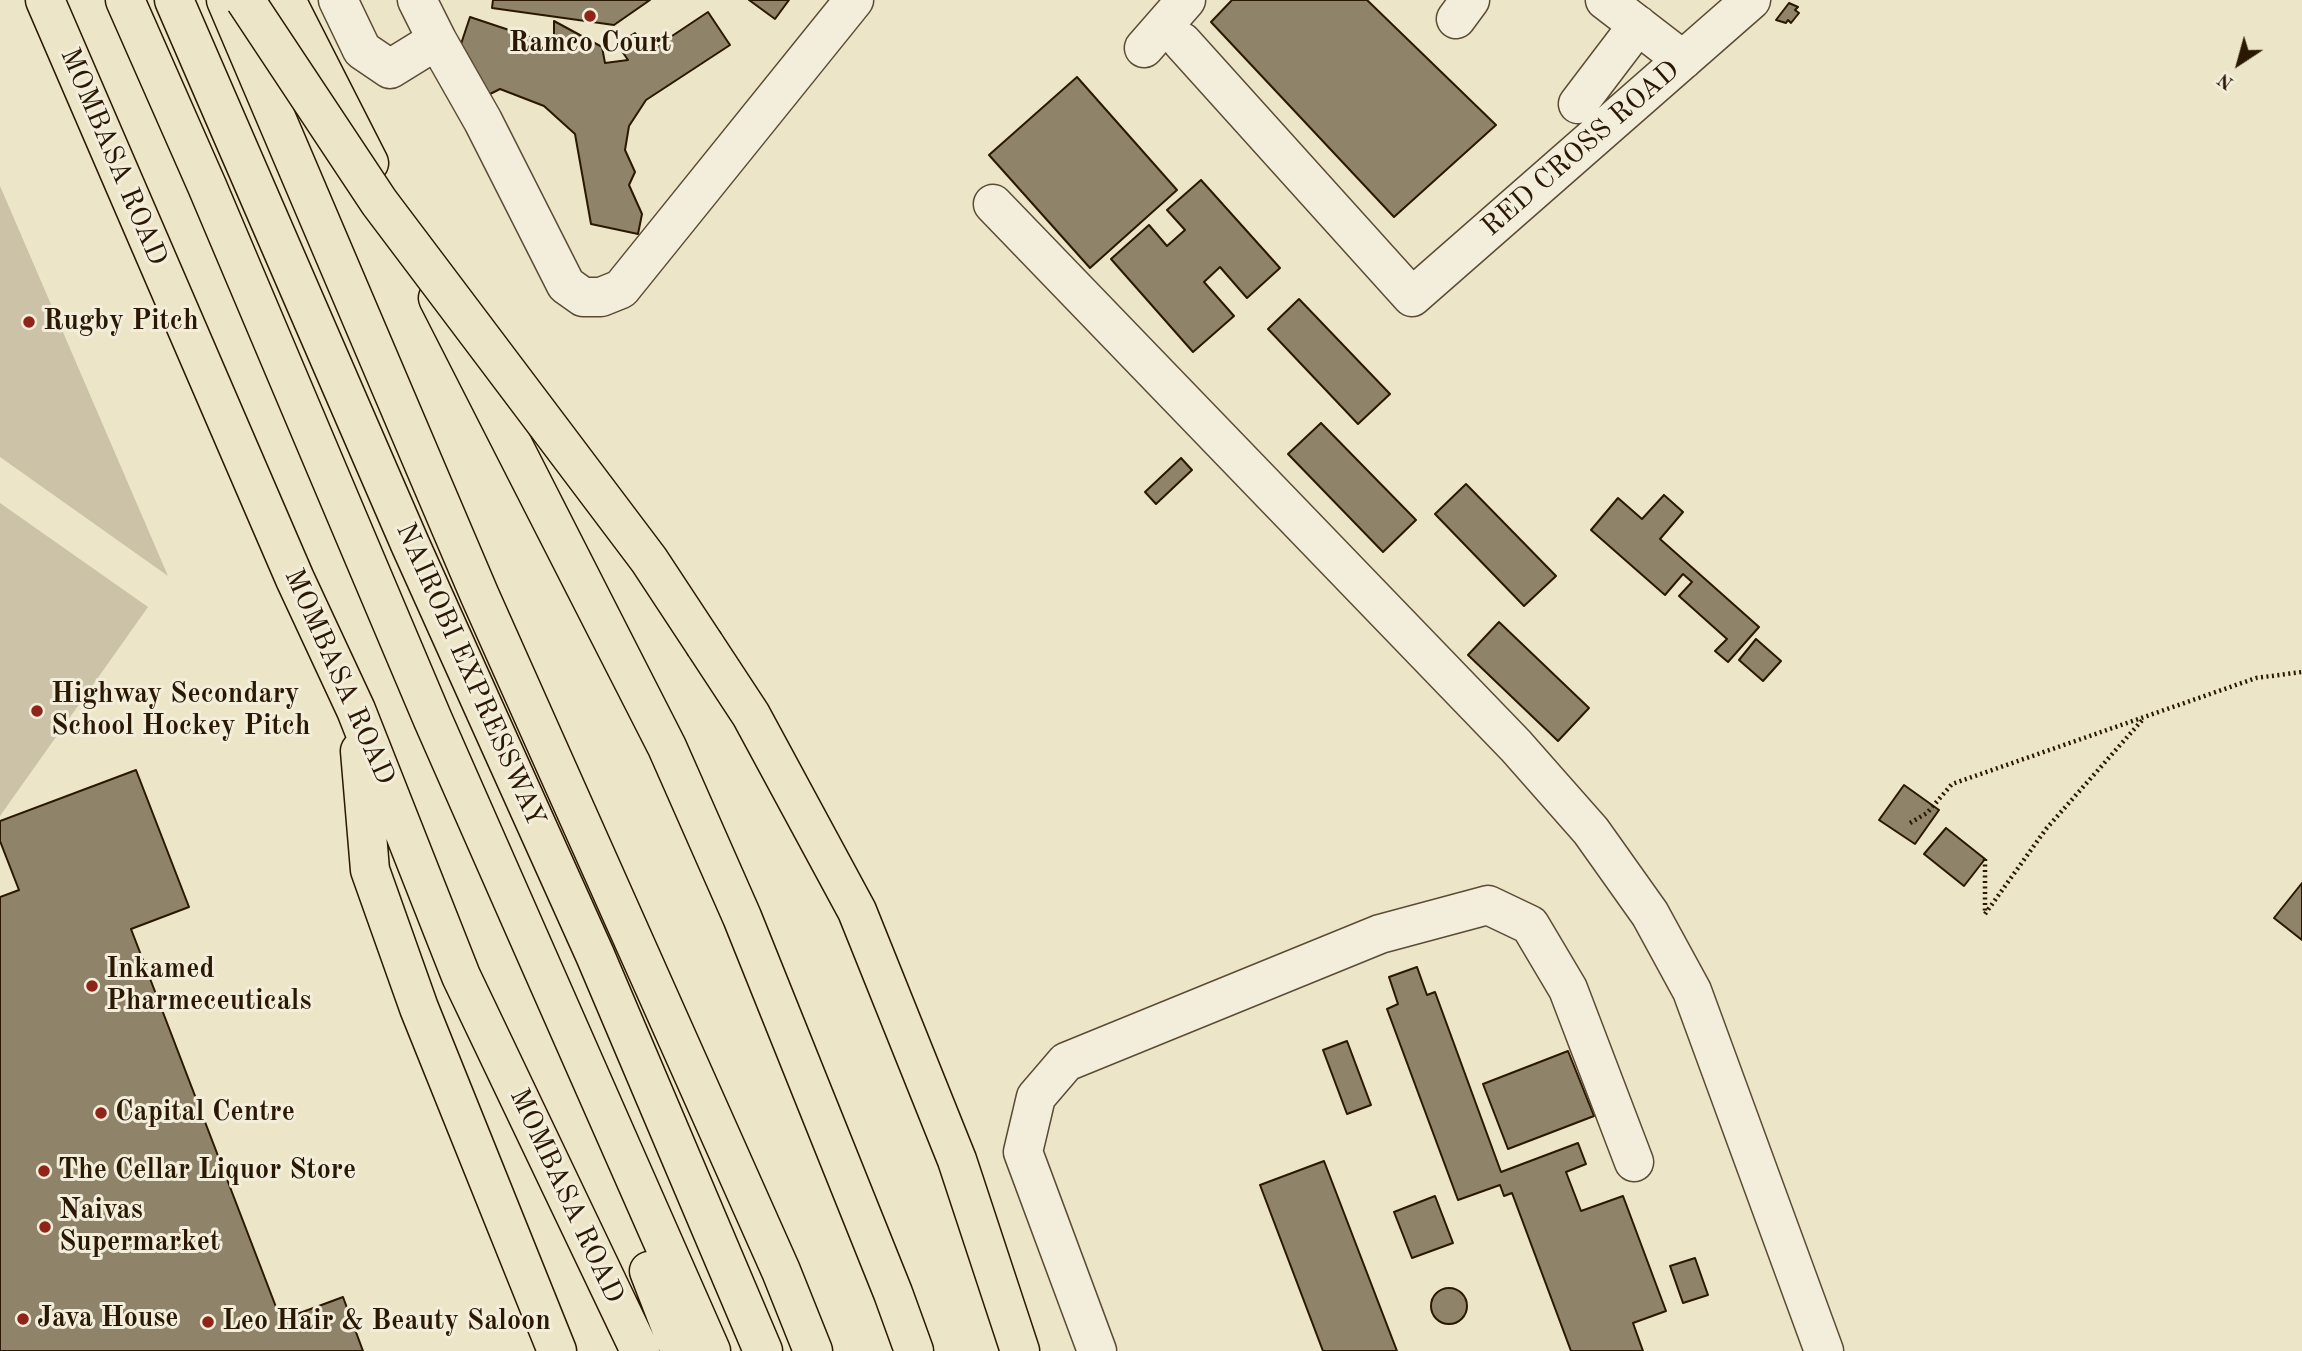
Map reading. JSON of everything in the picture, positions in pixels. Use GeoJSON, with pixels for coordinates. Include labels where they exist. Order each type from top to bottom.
{"type":"FeatureCollection","features":[{"type":"Feature","properties":{"kind":"highway","name":"MOMBASA ROAD"},"geometry":{"type":"LineString","coordinates":[[45,0],[295,579],[356,710],[461,976],[640,1351]]}},
{"type":"Feature","properties":{"kind":"highway","name":"NAIROBI EXPRESSWAY"},"geometry":{"type":"LineString","coordinates":[[125,0],[212,198],[433,720],[710,1351]]}},
{"type":"Feature","properties":{"kind":"highway","name":"NAIROBI EXPRESSWAY"},"geometry":{"type":"LineString","coordinates":[[174,0],[405,532],[596,955],[763,1351]]}},
{"type":"Feature","properties":{"kind":"highway"},"geometry":{"type":"LineString","coordinates":[[226,0],[480,596],[781,1271],[813,1351]]}},
{"type":"Feature","properties":{"kind":"highway"},"geometry":{"type":"LineString","coordinates":[[245,0],[379,202],[649,560],[751,715],[857,911],[957,1160],[1020,1351]]}},
{"type":"Feature","properties":{"kind":"highway"},"geometry":{"type":"LineString","coordinates":[[286,0],[667,747],[742,917],[914,1351]]}},
{"type":"Feature","properties":{"kind":"highway"},"geometry":{"type":"LineString","coordinates":[[356,710],[370,870],[419,1008],[557,1351]]}},
{"type":"Feature","properties":{"kind":"highway"},"geometry":{"type":"LineString","coordinates":[[433,720],[680,1351]]}},
{"type":"Feature","properties":{"kind":"lane"},"geometry":{"type":"LineString","coordinates":[[338,0],[362,50],[390,69],[437,40]]}},
{"type":"Feature","properties":{"kind":"lane"},"geometry":{"type":"LineString","coordinates":[[417,0],[483,121],[566,285],[583,297],[601,297],[621,289],[854,0]]}},
{"type":"Feature","properties":{"kind":"lane"},"geometry":{"type":"LineString","coordinates":[[1144,48],[1186,0]]}},
{"type":"Feature","properties":{"kind":"lane"},"geometry":{"type":"LineString","coordinates":[[1605,0],[1683,60]]}},
{"type":"Feature","properties":{"kind":"lane","name":"RED CROSS ROAD"},"geometry":{"type":"LineString","coordinates":[[1181,42],[1412,297],[1751,0]]}},
{"type":"Feature","properties":{"kind":"lane"},"geometry":{"type":"LineString","coordinates":[[1578,104],[1637,25]]}},
{"type":"Feature","properties":{"kind":"lane"},"geometry":{"type":"LineString","coordinates":[[993,204],[1516,746],[1598,841],[1650,914],[1692,991],[1824,1351]]}},
{"type":"Feature","properties":{"kind":"lane"},"geometry":{"type":"LineString","coordinates":[[1097,1351],[1023,1152],[1036,1097],[1066,1062],[1380,934],[1488,905],[1530,925],[1568,989],[1634,1162]]}},
{"type":"Feature","properties":{"kind":"path"},"geometry":{"type":"LineString","coordinates":[[1910,823],[1927,813],[1952,784],[2256,678],[2302,672]]}},
{"type":"Feature","properties":{"kind":"path"},"geometry":{"type":"LineString","coordinates":[[1985,859],[1985,914],[2046,829],[2146,716]]}},
{"type":"Feature","properties":{"kind":"shaded area","name":"Rugby Pitch"},"geometry":{"type":"Polygon","coordinates":[[[0,186],[168,576],[0,457],[0,186]]]}},
{"type":"Feature","properties":{"kind":"shaded area","name":"Highway Secondary School Hockey Pitch"},"geometry":{"type":"Polygon","coordinates":[[[0,503],[148,607],[0,816],[0,503]]]}},
{"type":"Feature","properties":{"kind":"building","name":"Ramco Court"},"geometry":{"type":"Polygon","coordinates":[[[493,0],[650,0],[614,25],[492,8],[493,0]]]}},
{"type":"Feature","properties":{"kind":"building"},"geometry":{"type":"Polygon","coordinates":[[[749,0],[789,0],[775,19],[749,0]]]}},
{"type":"Feature","properties":{"kind":"building"},"geometry":{"type":"Polygon","coordinates":[[[1232,0],[1367,0],[1496,125],[1394,217],[1211,22],[1232,0]]]}},
{"type":"Feature","properties":{"kind":"building"},"geometry":{"type":"Polygon","coordinates":[[[1789,3],[1798,7],[1795,10],[1799,13],[1791,23],[1788,20],[1786,23],[1776,20],[1789,3]]]}},
{"type":"Feature","properties":{"kind":"building"},"geometry":{"type":"Polygon","coordinates":[[[708,12],[730,45],[646,100],[629,126],[625,150],[635,172],[629,185],[642,214],[638,234],[591,224],[575,134],[544,106],[500,89],[488,95],[455,62],[470,17],[554,45],[554,21],[602,47],[605,63],[628,60],[617,44],[635,33],[648,52],[708,12]]]}},
{"type":"Feature","properties":{"kind":"building"},"geometry":{"type":"Polygon","coordinates":[[[1077,77],[1177,190],[1090,268],[989,155],[1077,77]]]}},
{"type":"Feature","properties":{"kind":"building"},"geometry":{"type":"Polygon","coordinates":[[[1201,180],[1280,268],[1247,298],[1220,267],[1204,282],[1234,316],[1193,352],[1111,259],[1149,225],[1167,246],[1185,230],[1167,210],[1201,180]]]}},
{"type":"Feature","properties":{"kind":"building"},"geometry":{"type":"Polygon","coordinates":[[[1299,299],[1390,394],[1358,424],[1268,329],[1299,299]]]}},
{"type":"Feature","properties":{"kind":"building"},"geometry":{"type":"Polygon","coordinates":[[[1321,423],[1416,520],[1383,552],[1288,454],[1321,423]]]}},
{"type":"Feature","properties":{"kind":"building"},"geometry":{"type":"Polygon","coordinates":[[[1181,458],[1192,470],[1156,504],[1145,492],[1181,458]]]}},
{"type":"Feature","properties":{"kind":"building"},"geometry":{"type":"Polygon","coordinates":[[[1466,484],[1556,576],[1524,606],[1435,514],[1466,484]]]}},
{"type":"Feature","properties":{"kind":"building"},"geometry":{"type":"Polygon","coordinates":[[[1664,495],[1683,512],[1660,539],[1759,627],[1728,662],[1715,651],[1727,639],[1679,596],[1692,582],[1683,574],[1665,595],[1591,530],[1618,498],[1642,519],[1664,495]]]}},
{"type":"Feature","properties":{"kind":"building"},"geometry":{"type":"Polygon","coordinates":[[[1499,622],[1589,708],[1558,741],[1468,655],[1499,622]]]}},
{"type":"Feature","properties":{"kind":"building"},"geometry":{"type":"Polygon","coordinates":[[[1756,639],[1781,661],[1763,681],[1739,660],[1756,639]]]}},
{"type":"Feature","properties":{"kind":"building","name":"Capital Centre"},"geometry":{"type":"Polygon","coordinates":[[[136,770],[189,907],[131,929],[281,1320],[343,1297],[363,1351],[0,1351],[0,897],[19,890],[0,841],[0,821],[136,770]]]}},
{"type":"Feature","properties":{"kind":"building"},"geometry":{"type":"Polygon","coordinates":[[[1904,785],[1939,810],[1915,844],[1879,820],[1904,785]]]}},
{"type":"Feature","properties":{"kind":"building"},"geometry":{"type":"Polygon","coordinates":[[[1946,828],[1985,859],[1964,886],[1924,854],[1946,828]]]}},
{"type":"Feature","properties":{"kind":"building"},"geometry":{"type":"Polygon","coordinates":[[[2302,883],[2302,940],[2274,918],[2302,883]]]}},
{"type":"Feature","properties":{"kind":"building"},"geometry":{"type":"Polygon","coordinates":[[[1417,967],[1427,995],[1435,992],[1501,1172],[1578,1143],[1586,1164],[1566,1172],[1581,1211],[1623,1196],[1666,1311],[1633,1323],[1643,1351],[1571,1351],[1512,1193],[1504,1196],[1500,1185],[1458,1200],[1387,1009],[1398,1004],[1389,977],[1417,967]]]}},
{"type":"Feature","properties":{"kind":"building"},"geometry":{"type":"Polygon","coordinates":[[[1347,1041],[1371,1105],[1347,1114],[1323,1050],[1347,1041]]]}},
{"type":"Feature","properties":{"kind":"building"},"geometry":{"type":"Polygon","coordinates":[[[1568,1051],[1594,1116],[1508,1149],[1483,1084],[1568,1051]]]}},
{"type":"Feature","properties":{"kind":"building"},"geometry":{"type":"Polygon","coordinates":[[[1324,1161],[1397,1351],[1323,1351],[1260,1185],[1324,1161]]]}},
{"type":"Feature","properties":{"kind":"building"},"geometry":{"type":"Polygon","coordinates":[[[1435,1196],[1453,1243],[1412,1258],[1394,1212],[1435,1196]]]}},
{"type":"Feature","properties":{"kind":"building"},"geometry":{"type":"Polygon","coordinates":[[[1695,1258],[1708,1295],[1683,1303],[1670,1266],[1695,1258]]]}},
{"type":"Feature","properties":{"kind":"building"},"geometry":{"type":"Polygon","coordinates":[[[1449,1288],[1461,1294],[1467,1306],[1461,1318],[1449,1324],[1437,1318],[1431,1306],[1437,1294],[1449,1288]]]}},
{"type":"Feature","properties":{"kind":"place","name":"Ramco Court"},"geometry":{"type":"Point","coordinates":[590,16]}},
{"type":"Feature","properties":{"kind":"place","name":"Rugby Pitch"},"geometry":{"type":"Point","coordinates":[29,322]}},
{"type":"Feature","properties":{"kind":"place","name":"Highway Secondary School Hockey Pitch"},"geometry":{"type":"Point","coordinates":[37,711]}},
{"type":"Feature","properties":{"kind":"place","name":"Inkamed Pharmeceuticals"},"geometry":{"type":"Point","coordinates":[92,986]}},
{"type":"Feature","properties":{"kind":"place","name":"Capital Centre"},"geometry":{"type":"Point","coordinates":[101,1113]}},
{"type":"Feature","properties":{"kind":"place","name":"The Cellar Liquor Store"},"geometry":{"type":"Point","coordinates":[44,1171]}},
{"type":"Feature","properties":{"kind":"place","name":"Naivas Supermarket"},"geometry":{"type":"Point","coordinates":[45,1227]}},
{"type":"Feature","properties":{"kind":"place","name":"Java House"},"geometry":{"type":"Point","coordinates":[23,1319]}},
{"type":"Feature","properties":{"kind":"place","name":"Leo Hair & Beauty Saloon"},"geometry":{"type":"Point","coordinates":[208,1322]}}]}
